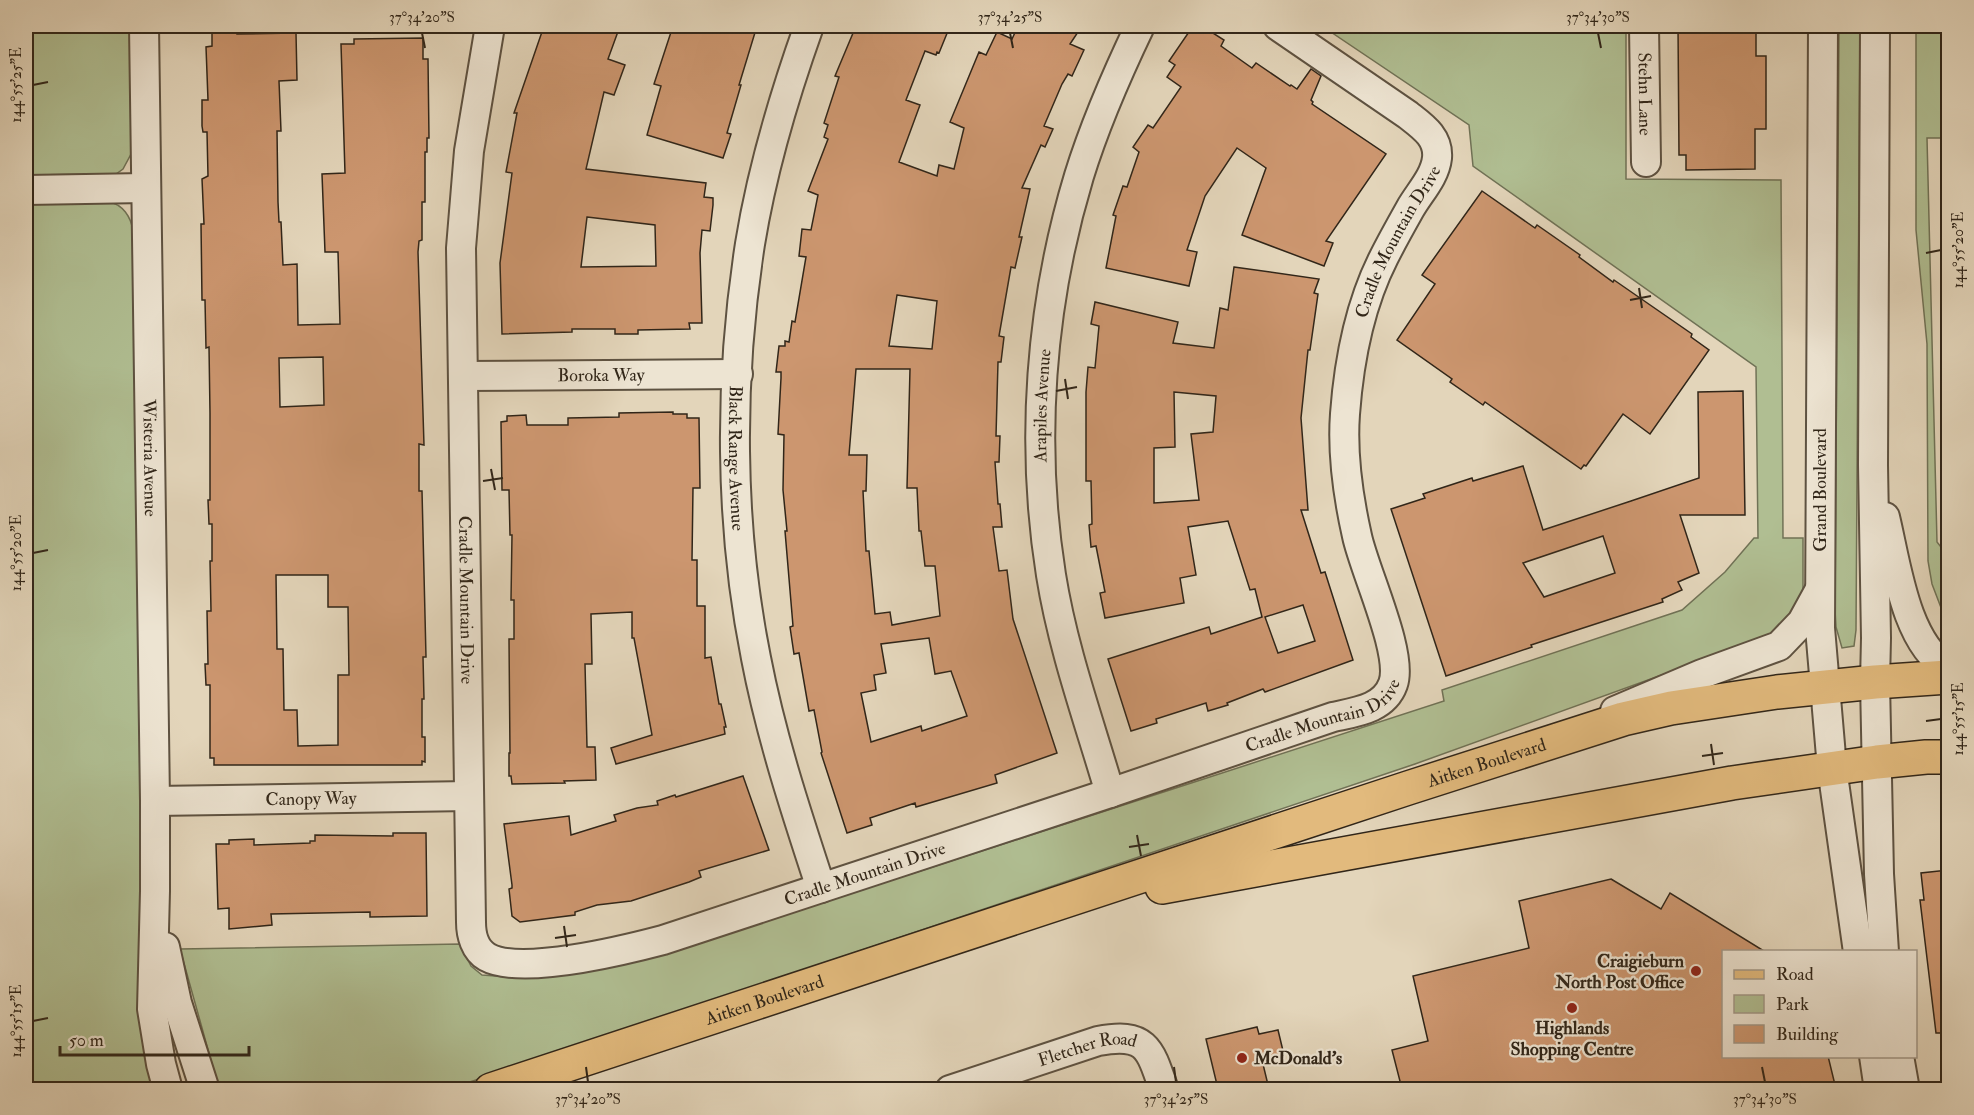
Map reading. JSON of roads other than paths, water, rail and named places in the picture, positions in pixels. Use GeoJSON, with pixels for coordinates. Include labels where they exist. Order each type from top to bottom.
{"type":"FeatureCollection","features":[{"type":"Feature","properties":{"kind":"main road","name":"Aitken Boulevard"},"geometry":{"type":"LineString","coordinates":[[490,1089],[1623,719],[1671,708],[1826,686],[1948,677]]}},
{"type":"Feature","properties":{"kind":"main road","name":"Aitken Boulevard"},"geometry":{"type":"LineString","coordinates":[[1039,910],[1732,783],[1877,762],[1948,757]]}},
{"type":"Feature","properties":{"kind":"street","name":"Wisteria Avenue"},"geometry":{"type":"LineString","coordinates":[[144,26],[155,801],[152,1009],[161,1064],[168,1089]]}},
{"type":"Feature","properties":{"kind":"street","name":"Cradle Mountain Drive"},"geometry":{"type":"LineString","coordinates":[[490,26],[469,151],[461,248],[471,933],[479,951],[486,957],[503,963],[530,964],[663,940],[1333,717],[1376,705],[1387,696],[1393,684],[1395,659],[1357,538],[1347,484],[1345,424],[1348,380],[1365,300],[1398,231],[1436,166],[1437,147],[1426,129],[1408,115],[1278,26]]}},
{"type":"Feature","properties":{"kind":"street","name":"Black Range Avenue"},"geometry":{"type":"LineString","coordinates":[[809,26],[778,123],[750,242],[742,303],[735,436],[738,523],[756,657],[783,770],[821,888]]}},
{"type":"Feature","properties":{"kind":"street","name":"Arapiles Avenue"},"geometry":{"type":"LineString","coordinates":[[1110,793],[1079,695],[1051,576],[1043,517],[1041,408],[1050,303],[1062,239],[1079,176],[1097,123],[1140,26]]}},
{"type":"Feature","properties":{"kind":"street","name":"Stehn Lane"},"geometry":{"type":"LineString","coordinates":[[1644,26],[1646,162]]}},
{"type":"Feature","properties":{"kind":"street","name":"Grand Boulevard"},"geometry":{"type":"LineString","coordinates":[[1822,26],[1820,588],[1822,657],[1832,768],[1858,950]]}},
{"type":"Feature","properties":{"kind":"street"},"geometry":{"type":"LineString","coordinates":[[1875,26],[1873,465],[1875,682],[1879,874],[1884,950]]}},
{"type":"Feature","properties":{"kind":"street"},"geometry":{"type":"LineString","coordinates":[[26,190],[145,188]]}},
{"type":"Feature","properties":{"kind":"street","name":"Boroka Way"},"geometry":{"type":"LineString","coordinates":[[463,376],[738,374]]}},
{"type":"Feature","properties":{"kind":"street"},"geometry":{"type":"LineString","coordinates":[[1873,465],[1909,616],[1918,636],[1937,661],[1948,668]]}},
{"type":"Feature","properties":{"kind":"street"},"geometry":{"type":"LineString","coordinates":[[1536,746],[1702,674],[1779,646],[1802,622],[1820,588]]}},
{"type":"Feature","properties":{"kind":"street","name":"Canopy Way"},"geometry":{"type":"LineString","coordinates":[[155,801],[469,796]]}},
{"type":"Feature","properties":{"kind":"street","name":"Wisteria Avenue"},"geometry":{"type":"LineString","coordinates":[[155,891],[175,992],[205,1089]]}},
{"type":"Feature","properties":{"kind":"street","name":"Fletcher Road"},"geometry":{"type":"LineString","coordinates":[[950,1089],[1098,1041],[1129,1038],[1140,1043],[1150,1053],[1164,1089]]}},
{"type":"Feature","properties":{"kind":"street"},"geometry":{"type":"LineString","coordinates":[[1874,1058],[1880,1089]]}},
{"type":"Feature","properties":{"kind":"street"},"geometry":{"type":"LineString","coordinates":[[1899,1058],[1905,1089]]}},
{"type":"Feature","properties":{"kind":"place","name":"Craigieburn North Post Office"},"geometry":{"type":"Point","coordinates":[1696,971]}},
{"type":"Feature","properties":{"kind":"place","name":"Highlands Shopping Centre"},"geometry":{"type":"Point","coordinates":[1572,1008]}},
{"type":"Feature","properties":{"kind":"place","name":"McDonald's"},"geometry":{"type":"Point","coordinates":[1242,1058]}}]}
